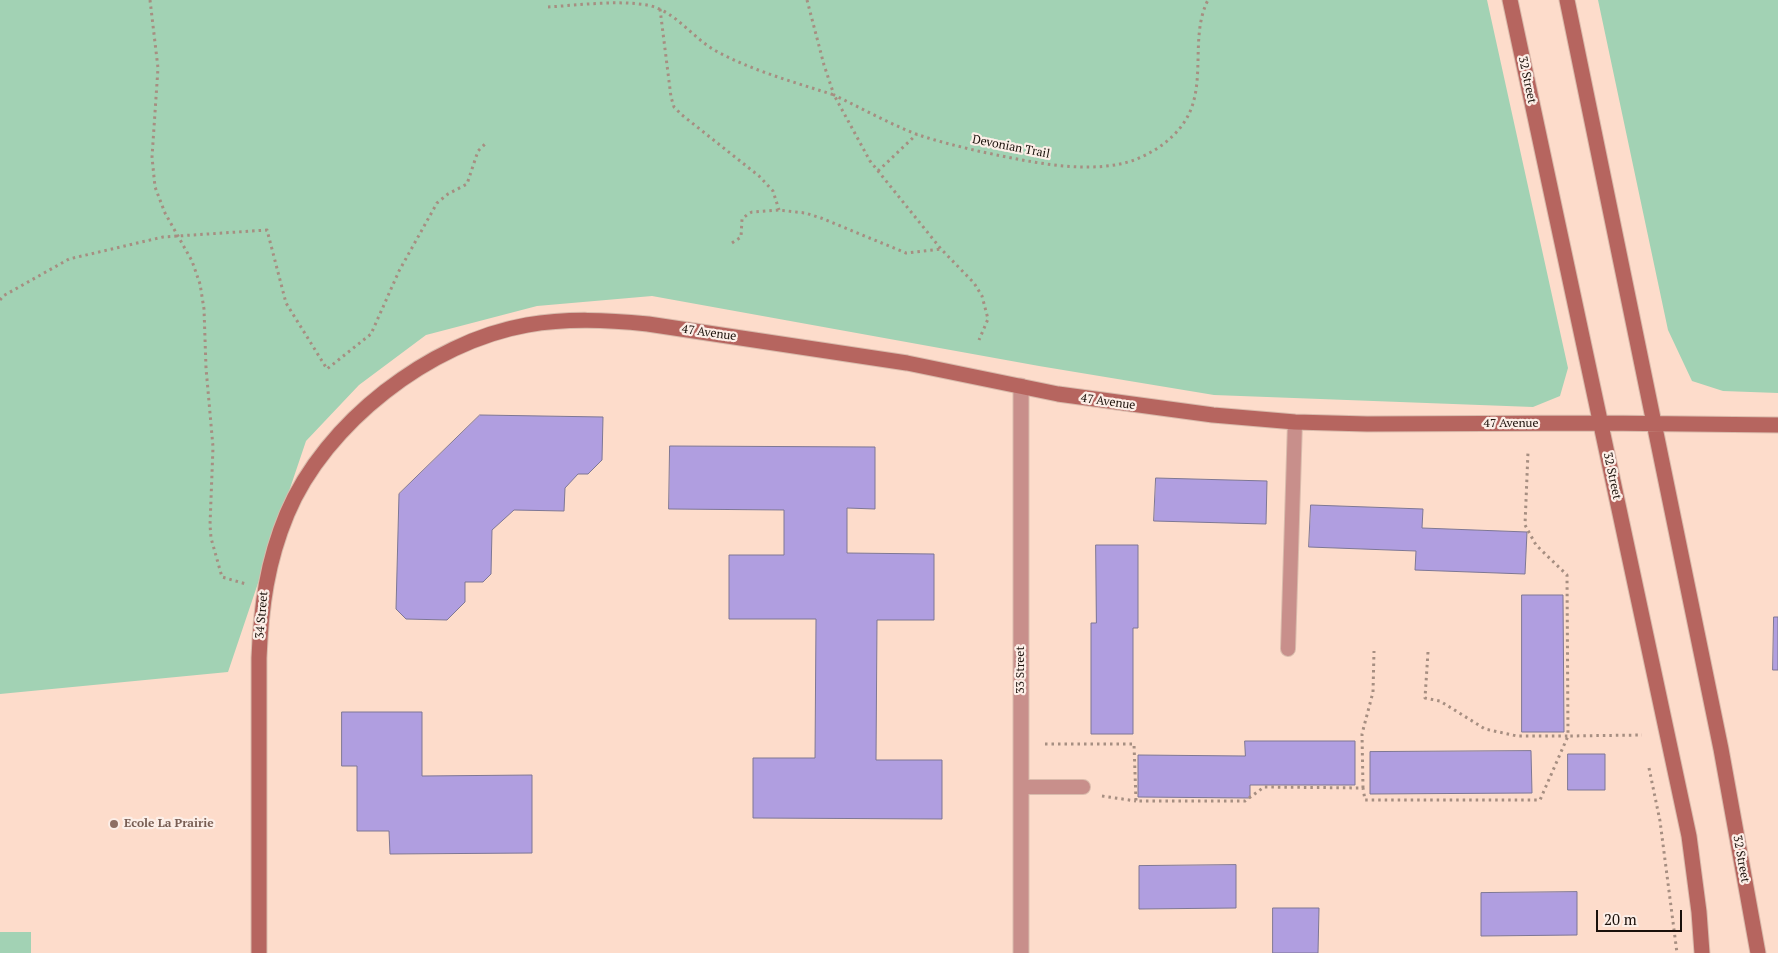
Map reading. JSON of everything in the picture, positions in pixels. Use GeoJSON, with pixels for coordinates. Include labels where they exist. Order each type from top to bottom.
{"type":"FeatureCollection","features":[{"type":"Feature","properties":{"kind":"street","name":"32 Street"},"geometry":{"type":"LineString","coordinates":[[1510,0],[1689,836],[1699,912],[1702,953]]}},
{"type":"Feature","properties":{"kind":"street","name":"32 Street"},"geometry":{"type":"LineString","coordinates":[[1567,0],[1721,749],[1758,953]]}},
{"type":"Feature","properties":{"kind":"street","name":"47 Avenue"},"geometry":{"type":"LineString","coordinates":[[448,352],[487,335],[526,325],[569,320],[606,320],[648,324],[839,352],[1058,394],[1213,415],[1295,422],[1367,424],[1778,425]]}},
{"type":"Feature","properties":{"kind":"street","name":"34 Street"},"geometry":{"type":"LineString","coordinates":[[259,953],[260,623],[264,589],[274,548],[287,513],[306,479],[345,426],[366,406],[397,382],[448,352]]}},
{"type":"Feature","properties":{"kind":"street","name":"33 Street"},"geometry":{"type":"LineString","coordinates":[[1021,386],[1021,953]]}},
{"type":"Feature","properties":{"kind":"lane"},"geometry":{"type":"LineString","coordinates":[[1288,649],[1295,422]]}},
{"type":"Feature","properties":{"kind":"lane"},"geometry":{"type":"LineString","coordinates":[[1021,787],[1083,787]]}},
{"type":"Feature","properties":{"kind":"path"},"geometry":{"type":"LineString","coordinates":[[150,0],[158,68],[152,157],[155,187],[165,213],[192,261],[200,284],[204,309],[206,368],[213,447],[211,538],[222,577],[264,589]]}},
{"type":"Feature","properties":{"kind":"path"},"geometry":{"type":"LineString","coordinates":[[807,0],[834,95],[857,140],[878,171],[941,248],[974,283],[982,296],[988,318],[978,340]]}},
{"type":"Feature","properties":{"kind":"path","name":"Devonian Trail"},"geometry":{"type":"LineString","coordinates":[[548,7],[632,2],[660,9],[680,22],[693,35],[713,49],[740,63],[834,95],[917,134],[1022,161],[1067,166],[1121,164],[1146,154],[1171,139],[1192,109],[1196,93],[1201,20],[1208,0]]}},
{"type":"Feature","properties":{"kind":"path"},"geometry":{"type":"LineString","coordinates":[[660,9],[669,86],[674,107],[759,176],[773,191],[779,210]]}},
{"type":"Feature","properties":{"kind":"path"},"geometry":{"type":"LineString","coordinates":[[878,171],[917,134]]}},
{"type":"Feature","properties":{"kind":"path"},"geometry":{"type":"LineString","coordinates":[[0,300],[2,296],[69,258],[163,236],[267,230],[286,303],[327,369],[371,334],[399,271],[425,222],[437,203],[448,194],[467,184],[478,151],[486,143]]}},
{"type":"Feature","properties":{"kind":"path"},"geometry":{"type":"LineString","coordinates":[[732,243],[740,237],[742,220],[748,214],[779,210],[805,213],[821,218],[906,253],[941,248]]}},
{"type":"Feature","properties":{"kind":"path"},"geometry":{"type":"LineString","coordinates":[[1374,651],[1373,692],[1362,734],[1364,800],[1540,800],[1568,736],[1567,575],[1536,545],[1526,525],[1528,452]]}},
{"type":"Feature","properties":{"kind":"path"},"geometry":{"type":"LineString","coordinates":[[1428,652],[1425,698],[1440,701],[1485,729],[1517,736],[1642,735]]}},
{"type":"Feature","properties":{"kind":"path"},"geometry":{"type":"LineString","coordinates":[[1045,744],[1134,744],[1136,801]]}},
{"type":"Feature","properties":{"kind":"path"},"geometry":{"type":"LineString","coordinates":[[1648,768],[1662,830],[1677,953]]}},
{"type":"Feature","properties":{"kind":"path"},"geometry":{"type":"LineString","coordinates":[[1083,787],[1104,797],[1136,801],[1245,801],[1264,787],[1363,788]]}},
{"type":"Feature","properties":{"kind":"green space"},"geometry":{"type":"Polygon","coordinates":[[[0,0],[1487,0],[1568,368],[1560,396],[1533,407],[1214,395],[1039,366],[652,296],[537,306],[426,335],[359,385],[306,441],[228,672],[0,694],[0,0]]]}},
{"type":"Feature","properties":{"kind":"green space"},"geometry":{"type":"Polygon","coordinates":[[[1598,0],[1778,0],[1778,393],[1723,391],[1692,381],[1668,330],[1598,0]]]}},
{"type":"Feature","properties":{"kind":"green space"},"geometry":{"type":"Polygon","coordinates":[[[0,932],[31,932],[31,953],[0,953],[0,932]]]}},
{"type":"Feature","properties":{"kind":"building"},"geometry":{"type":"Polygon","coordinates":[[[480,415],[603,417],[602,460],[588,474],[578,474],[565,488],[564,511],[514,510],[492,530],[491,574],[483,582],[465,582],[465,602],[447,620],[406,619],[396,609],[399,494],[480,415]]]}},
{"type":"Feature","properties":{"kind":"building"},"geometry":{"type":"Polygon","coordinates":[[[670,446],[875,447],[875,509],[847,508],[847,553],[934,554],[934,620],[877,620],[876,760],[942,760],[942,819],[753,818],[753,758],[815,758],[816,619],[729,619],[729,555],[784,555],[784,510],[669,509],[670,446]]]}},
{"type":"Feature","properties":{"kind":"building"},"geometry":{"type":"Polygon","coordinates":[[[1156,478],[1267,481],[1266,524],[1154,521],[1156,478]]]}},
{"type":"Feature","properties":{"kind":"building"},"geometry":{"type":"Polygon","coordinates":[[[1311,505],[1423,509],[1422,528],[1527,532],[1525,574],[1415,570],[1416,551],[1309,547],[1311,505]]]}},
{"type":"Feature","properties":{"kind":"building"},"geometry":{"type":"Polygon","coordinates":[[[1096,545],[1138,545],[1138,628],[1133,628],[1133,734],[1091,734],[1091,623],[1096,623],[1096,545]]]}},
{"type":"Feature","properties":{"kind":"building"},"geometry":{"type":"Polygon","coordinates":[[[1522,595],[1563,595],[1564,732],[1522,732],[1522,595]]]}},
{"type":"Feature","properties":{"kind":"building"},"geometry":{"type":"Polygon","coordinates":[[[1774,617],[1778,617],[1778,670],[1773,670],[1774,617]]]}},
{"type":"Feature","properties":{"kind":"building"},"geometry":{"type":"Polygon","coordinates":[[[342,712],[422,712],[422,776],[532,775],[532,853],[390,854],[389,831],[357,831],[357,766],[342,766],[342,712]]]}},
{"type":"Feature","properties":{"kind":"building"},"geometry":{"type":"Polygon","coordinates":[[[1245,741],[1355,741],[1355,785],[1250,785],[1250,798],[1138,797],[1138,755],[1245,756],[1245,741]]]}},
{"type":"Feature","properties":{"kind":"building"},"geometry":{"type":"Polygon","coordinates":[[[1531,751],[1532,793],[1370,794],[1370,752],[1531,751]]]}},
{"type":"Feature","properties":{"kind":"building"},"geometry":{"type":"Polygon","coordinates":[[[1568,754],[1605,754],[1605,790],[1568,790],[1568,754]]]}},
{"type":"Feature","properties":{"kind":"building"},"geometry":{"type":"Polygon","coordinates":[[[1236,865],[1236,908],[1139,909],[1139,866],[1236,865]]]}},
{"type":"Feature","properties":{"kind":"building"},"geometry":{"type":"Polygon","coordinates":[[[1577,892],[1577,935],[1481,936],[1481,893],[1577,892]]]}},
{"type":"Feature","properties":{"kind":"building"},"geometry":{"type":"Polygon","coordinates":[[[1273,908],[1319,908],[1318,953],[1273,953],[1273,908]]]}},
{"type":"Feature","properties":{"kind":"place","name":"Ecole La Prairie"},"geometry":{"type":"Point","coordinates":[114,824]}}]}
